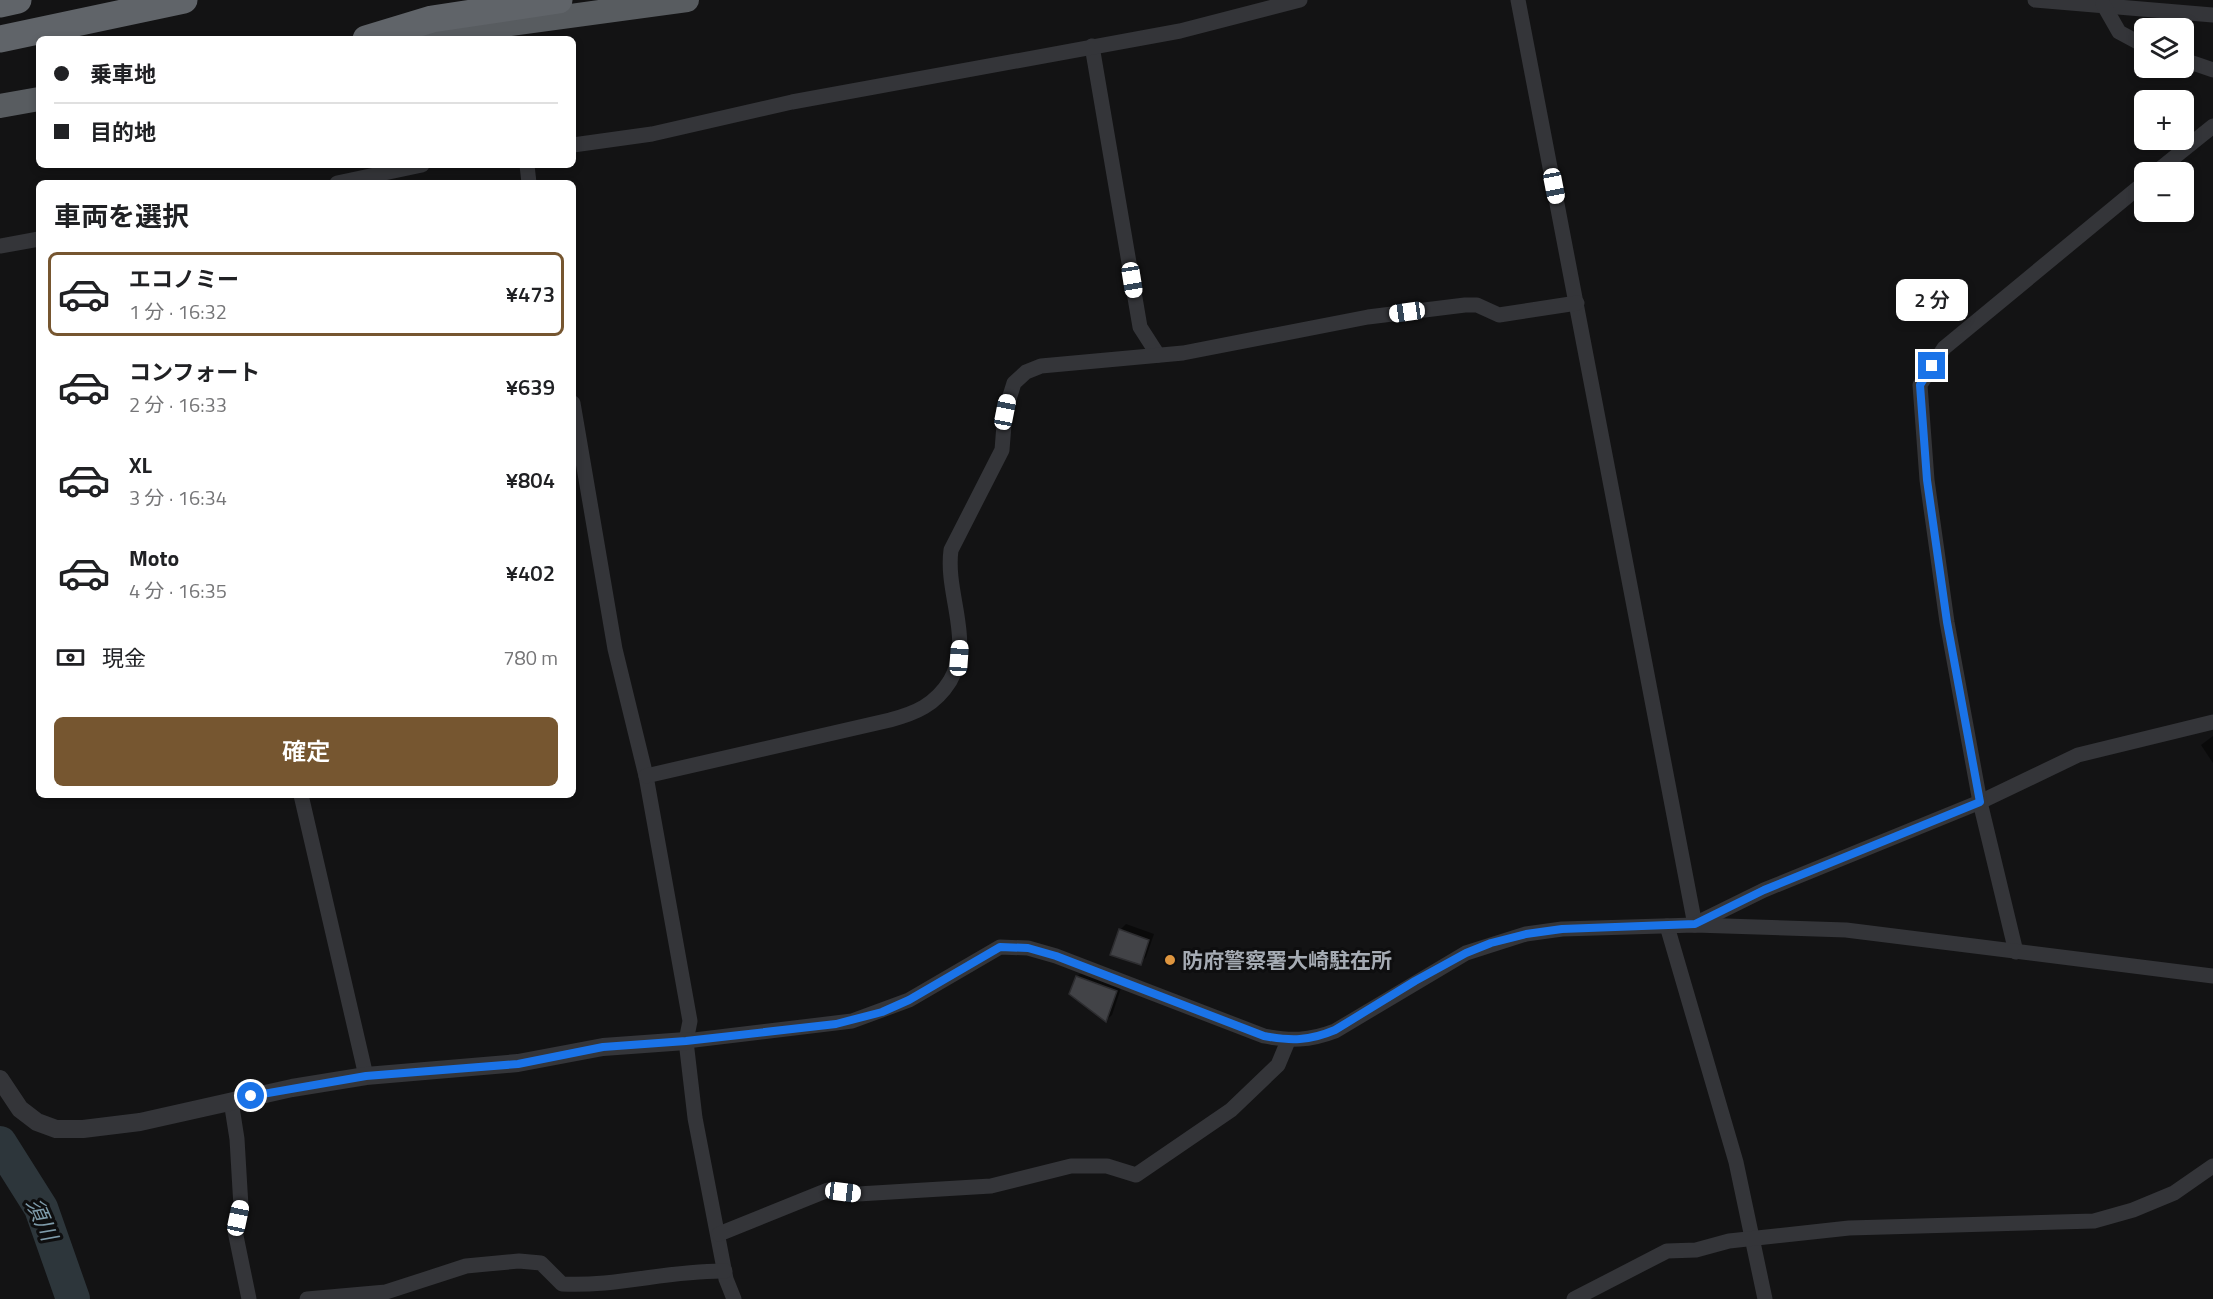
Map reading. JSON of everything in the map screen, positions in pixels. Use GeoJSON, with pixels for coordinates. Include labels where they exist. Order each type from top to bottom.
{"type":"FeatureCollection","features":[{"type":"Feature","properties":{"kind":"highway"},"geometry":{"type":"LineString","coordinates":[[0,4],[18,0]]}},
{"type":"Feature","properties":{"kind":"highway"},"geometry":{"type":"LineString","coordinates":[[0,39],[184,0]]}},
{"type":"Feature","properties":{"kind":"highway"},"geometry":{"type":"LineString","coordinates":[[376,36],[432,19],[559,0]]}},
{"type":"Feature","properties":{"kind":"highway"},"geometry":{"type":"LineString","coordinates":[[424,36],[687,0]]}},
{"type":"Feature","properties":{"kind":"highway"},"geometry":{"type":"LineString","coordinates":[[0,106],[36,100]]}},
{"type":"Feature","properties":{"kind":"street"},"geometry":{"type":"LineString","coordinates":[[576,145],[652,134],[792,102],[1180,31],[1300,0]]}},
{"type":"Feature","properties":{"kind":"street"},"geometry":{"type":"LineString","coordinates":[[1518,0],[1695,924]]}},
{"type":"Feature","properties":{"kind":"street"},"geometry":{"type":"LineString","coordinates":[[2035,0],[2213,15]]}},
{"type":"Feature","properties":{"kind":"street"},"geometry":{"type":"LineString","coordinates":[[2103,4],[2119,32],[2134,40]]}},
{"type":"Feature","properties":{"kind":"street"},"geometry":{"type":"LineString","coordinates":[[1092,46],[1140,327],[1158,355]]}},
{"type":"Feature","properties":{"kind":"street"},"geometry":{"type":"LineString","coordinates":[[2194,63],[2213,70]]}},
{"type":"Feature","properties":{"kind":"street"},"geometry":{"type":"LineString","coordinates":[[2168,162],[2213,126]]}},
{"type":"Feature","properties":{"kind":"street"},"geometry":{"type":"LineString","coordinates":[[351,180],[408,168]]}},
{"type":"Feature","properties":{"kind":"street"},"geometry":{"type":"LineString","coordinates":[[2016,952],[1980,802],[1944,598],[1927,480],[1920,385],[1944,348],[2134,191]]}},
{"type":"Feature","properties":{"kind":"street"},"geometry":{"type":"LineString","coordinates":[[0,246],[36,240]]}},
{"type":"Feature","properties":{"kind":"street"},"geometry":{"type":"LineString","coordinates":[[645,776],[890,720],[922,709],[935,701],[955,672],[959,658],[959,628],[949,566],[951,550],[1002,450],[1005,412],[1014,383],[1026,372],[1041,366],[1183,353],[1368,317],[1465,305],[1477,305],[1499,315],[1577,303]]}},
{"type":"Feature","properties":{"kind":"street"},"geometry":{"type":"LineString","coordinates":[[576,421],[615,649],[645,776],[690,1021],[686,1041],[695,1118],[725,1272],[734,1299]]}},
{"type":"Feature","properties":{"kind":"street"},"geometry":{"type":"LineString","coordinates":[[1695,924],[1764,890],[1980,802],[2078,755],[2213,722]]}},
{"type":"Feature","properties":{"kind":"street"},"geometry":{"type":"LineString","coordinates":[[302,798],[366,1076]]}},
{"type":"Feature","properties":{"kind":"street"},"geometry":{"type":"LineString","coordinates":[[0,1079],[5,1098],[46,1127],[67,1130],[140,1122],[231,1101],[366,1076],[518,1064],[603,1047],[686,1041],[852,1021],[909,1000],[1000,947],[1028,948],[1056,956],[1264,1036],[1288,1041],[1314,1039],[1335,1030],[1466,953],[1491,943],[1526,934],[1562,929],[1695,924],[1845,930],[2213,976]]}},
{"type":"Feature","properties":{"kind":"street"},"geometry":{"type":"LineString","coordinates":[[1667,926],[1736,1162],[1765,1299]]}},
{"type":"Feature","properties":{"kind":"street"},"geometry":{"type":"LineString","coordinates":[[719,1234],[828,1190],[858,1194],[991,1186],[1071,1166],[1107,1166],[1136,1175],[1231,1110],[1278,1065],[1288,1041]]}},
{"type":"Feature","properties":{"kind":"street"},"geometry":{"type":"LineString","coordinates":[[231,1101],[237,1139],[240,1191],[235,1231],[249,1299]]}},
{"type":"Feature","properties":{"kind":"street"},"geometry":{"type":"LineString","coordinates":[[1574,1299],[1667,1251],[1696,1250],[1729,1241],[1850,1228],[1925,1224],[2094,1221],[2133,1210],[2174,1193],[2213,1166]]}},
{"type":"Feature","properties":{"kind":"street"},"geometry":{"type":"LineString","coordinates":[[306,1299],[386,1292],[466,1266],[519,1262],[541,1263],[562,1284],[571,1285],[687,1272],[725,1272]]}},
{"type":"Feature","properties":{"kind":"building"},"geometry":{"type":"Polygon","coordinates":[[[1119,929],[1149,940],[1141,965],[1110,955],[1119,929]]]}},
{"type":"Feature","properties":{"kind":"building"},"geometry":{"type":"Polygon","coordinates":[[[1076,976],[1117,991],[1106,1022],[1069,994],[1076,976]]]}},
{"type":"Feature","properties":{"kind":"waterway","name":"須川"},"geometry":{"type":"LineString","coordinates":[[0,1143],[41,1208],[73,1299]]}},
{"type":"Feature","properties":{"kind":"place","name":"防府警察署大崎駐在所"},"geometry":{"type":"Point","coordinates":[1170,960]}},
{"type":"Feature","properties":{"kind":"route"},"geometry":{"type":"LineString","coordinates":[[251,1096],[366,1076],[518,1064],[641,1042],[686,1041],[819,1027],[852,1021],[882,1012],[909,1000],[974,960],[1000,947],[1028,948],[1056,956],[1264,1036],[1288,1041],[1314,1039],[1335,1030],[1466,953],[1491,943],[1526,934],[1562,929],[1695,924],[1764,890],[1980,802],[1947,622],[1927,480],[1920,385],[1932,366]]}}]}
